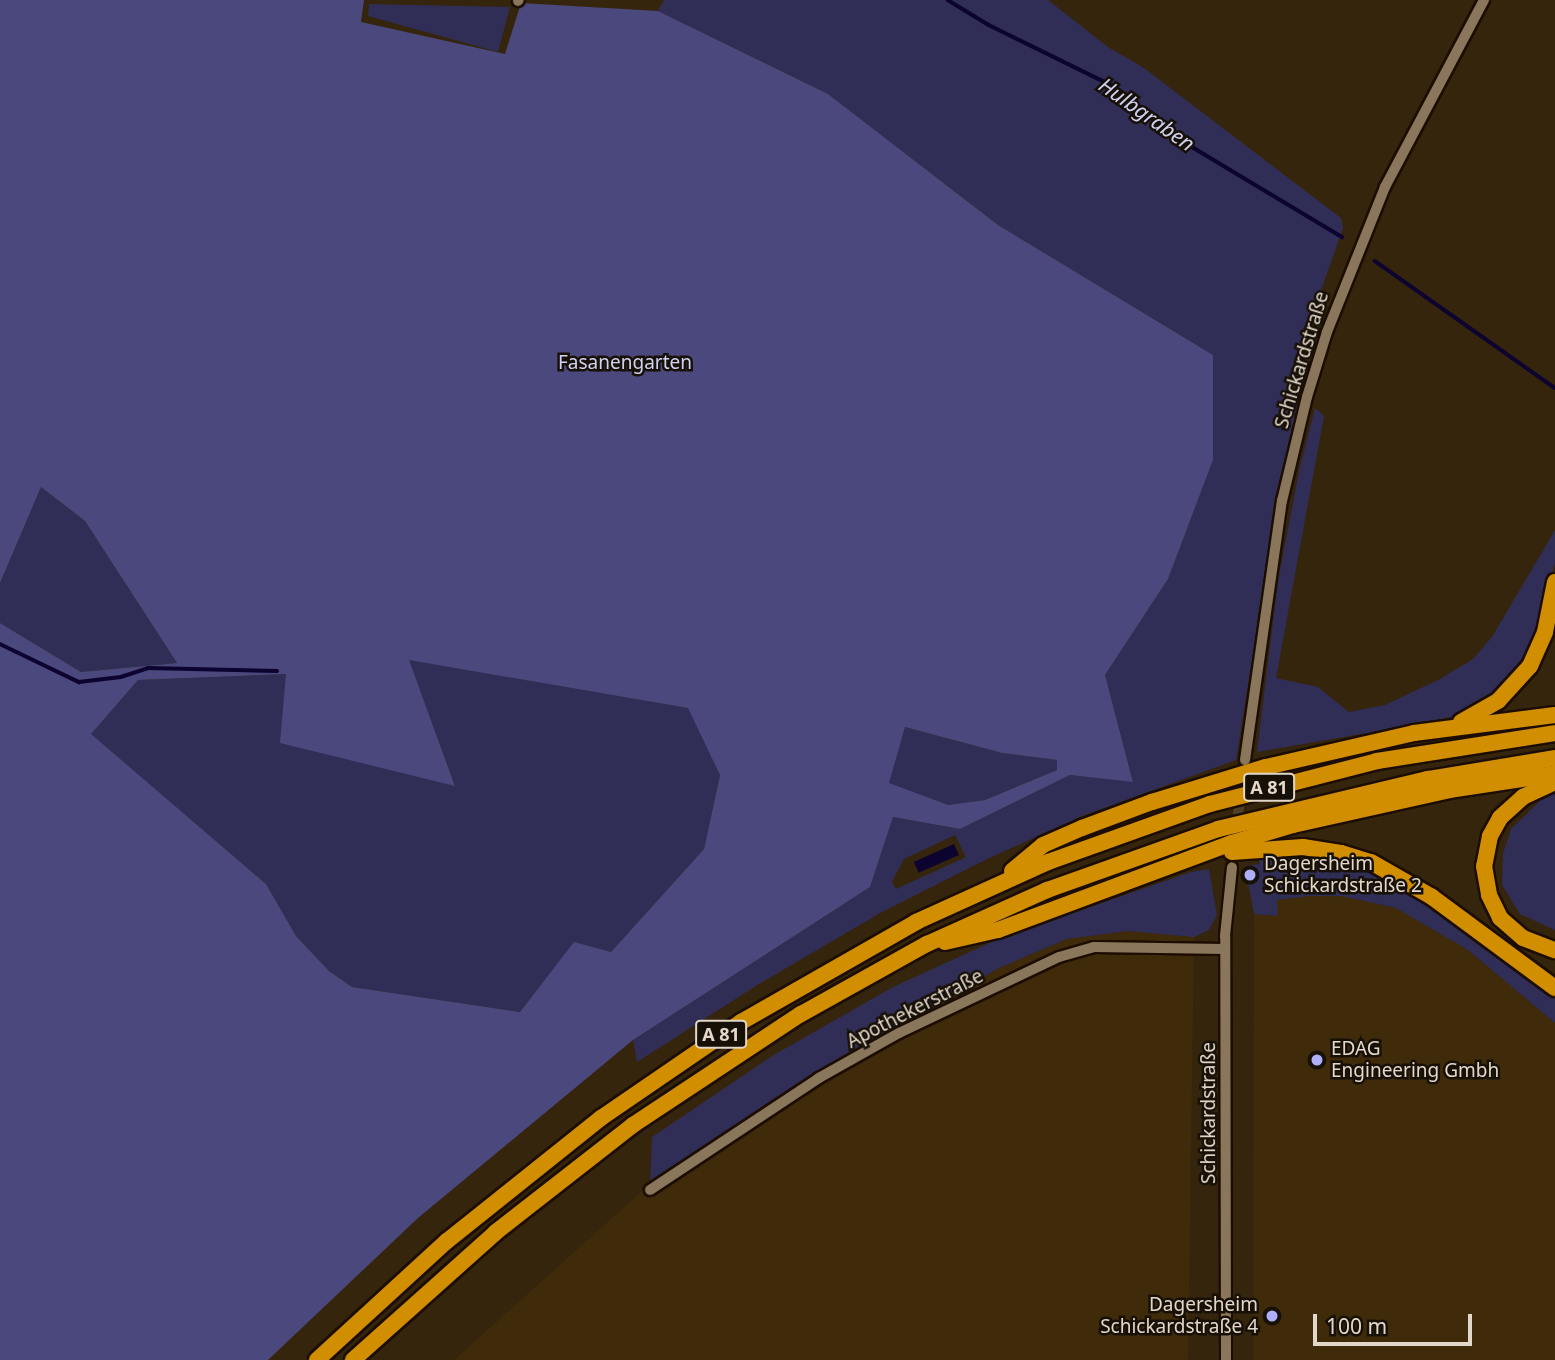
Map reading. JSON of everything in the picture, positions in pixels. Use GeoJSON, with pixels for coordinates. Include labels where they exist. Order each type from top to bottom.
{"type":"FeatureCollection","features":[{"type":"Feature","properties":{"kind":"highway"},"geometry":{"type":"LineString","coordinates":[[1446,728],[1499,701],[1524,675],[1541,644],[1555,582]]}},
{"type":"Feature","properties":{"kind":"highway"},"geometry":{"type":"LineString","coordinates":[[994,885],[1043,845],[1152,802],[1277,764],[1446,728],[1555,715]]}},
{"type":"Feature","properties":{"kind":"highway","name":"A 81"},"geometry":{"type":"LineString","coordinates":[[317,1360],[471,1221],[645,1086],[740,1021],[907,927],[994,885],[1110,838],[1266,788],[1406,755],[1555,733]]}},
{"type":"Feature","properties":{"kind":"highway","name":"A 81"},"geometry":{"type":"LineString","coordinates":[[353,1360],[496,1232],[633,1125],[727,1060],[801,1014],[927,944],[1047,890],[1218,828],[1401,785],[1555,758]]}},
{"type":"Feature","properties":{"kind":"highway"},"geometry":{"type":"LineString","coordinates":[[927,944],[998,930],[1232,843],[1357,809],[1449,790],[1555,775]]}},
{"type":"Feature","properties":{"kind":"highway"},"geometry":{"type":"LineString","coordinates":[[1555,782],[1523,797],[1500,818],[1490,836],[1484,866],[1489,895],[1500,918],[1523,939],[1555,950]]}},
{"type":"Feature","properties":{"kind":"highway"},"geometry":{"type":"LineString","coordinates":[[1198,857],[1286,846],[1333,851],[1371,862],[1432,897],[1555,988]]}},
{"type":"Feature","properties":{"kind":"street","name":"Schickardstraße"},"geometry":{"type":"LineString","coordinates":[[1245,760],[1282,501],[1323,343],[1356,254],[1385,187],[1484,0]]}},
{"type":"Feature","properties":{"kind":"street","name":"Schickardstraße"},"geometry":{"type":"LineString","coordinates":[[1226,1360],[1225,949],[1232,867]]}},
{"type":"Feature","properties":{"kind":"street","name":"Apothekerstraße"},"geometry":{"type":"LineString","coordinates":[[650,1190],[819,1078],[899,1033],[1059,957],[1094,947],[1225,949]]}},
{"type":"Feature","properties":{"kind":"shaded area"},"geometry":{"type":"Polygon","coordinates":[[[664,0],[1048,0],[1108,47],[1144,68],[1341,218],[1343,228],[1288,384],[1301,396],[1272,534],[1236,760],[1082,816],[983,861],[882,912],[759,984],[637,1062],[633,1040],[870,887],[893,817],[960,829],[1070,775],[1133,781],[1105,675],[1168,579],[1213,460],[1213,355],[998,225],[828,94],[658,11],[664,0]],[[955,835],[904,859],[892,882],[896,889],[966,857],[955,835]]]}},
{"type":"Feature","properties":{"kind":"shaded area"},"geometry":{"type":"Polygon","coordinates":[[[369,4],[510,7],[498,52],[368,16],[369,4]]]}},
{"type":"Feature","properties":{"kind":"shaded area"},"geometry":{"type":"Polygon","coordinates":[[[1315,408],[1324,416],[1276,678],[1318,687],[1349,712],[1385,705],[1440,679],[1473,659],[1492,637],[1555,530],[1555,563],[1545,596],[1543,619],[1527,662],[1499,694],[1458,715],[1430,722],[1257,752],[1278,581],[1299,471],[1315,408]]]}},
{"type":"Feature","properties":{"kind":"shaded area"},"geometry":{"type":"Polygon","coordinates":[[[41,487],[85,521],[177,663],[81,672],[0,623],[0,583],[41,487]]]}},
{"type":"Feature","properties":{"kind":"shaded area"},"geometry":{"type":"Polygon","coordinates":[[[408,659],[689,708],[720,774],[704,849],[611,952],[574,943],[520,1012],[352,987],[329,971],[296,936],[266,884],[90,734],[138,680],[286,674],[455,785],[408,659]]]}},
{"type":"Feature","properties":{"kind":"shaded area"},"geometry":{"type":"Polygon","coordinates":[[[905,727],[1002,753],[1058,760],[1057,770],[985,800],[947,805],[888,784],[905,727]]]}},
{"type":"Feature","properties":{"kind":"shaded area"},"geometry":{"type":"Polygon","coordinates":[[[1555,794],[1555,930],[1520,914],[1502,885],[1503,854],[1511,829],[1544,797],[1555,794]]]}},
{"type":"Feature","properties":{"kind":"shaded area"},"geometry":{"type":"Polygon","coordinates":[[[954,844],[959,855],[919,873],[914,862],[954,844]]]}},
{"type":"Feature","properties":{"kind":"shaded area"},"geometry":{"type":"Polygon","coordinates":[[[1317,851],[1393,876],[1555,993],[1555,1023],[1468,950],[1396,908],[1341,896],[1309,896],[1277,900],[1278,916],[1254,914],[1245,866],[1259,864],[1260,857],[1317,851]]]}},
{"type":"Feature","properties":{"kind":"shaded area"},"geometry":{"type":"Polygon","coordinates":[[[1209,869],[1217,915],[1209,930],[1194,937],[1128,931],[1067,939],[997,969],[862,1047],[650,1184],[652,1137],[772,1056],[893,987],[998,939],[1191,872],[1209,869]]]}},
{"type":"Feature","properties":{"kind":"shaded area"},"geometry":{"type":"Polygon","coordinates":[[[1341,896],[1396,908],[1468,950],[1555,1023],[1555,1360],[1253,1360],[1254,914],[1277,916],[1277,900],[1341,896]]]}},
{"type":"Feature","properties":{"kind":"shaded area"},"geometry":{"type":"Polygon","coordinates":[[[1128,931],[1194,937],[1188,1360],[454,1360],[650,1184],[755,1114],[862,1047],[997,969],[1067,939],[1128,931]]]}},
{"type":"Feature","properties":{"kind":"green space","name":"Fasanengarten"},"geometry":{"type":"Polygon","coordinates":[[[0,0],[364,0],[361,22],[505,54],[521,3],[658,11],[828,94],[998,225],[1213,355],[1213,460],[1168,579],[1105,675],[1133,782],[1070,775],[960,829],[893,817],[870,887],[633,1040],[418,1218],[268,1360],[0,1360],[0,623],[81,672],[177,663],[85,521],[41,487],[0,583],[0,0]],[[409,660],[455,786],[280,743],[286,674],[138,680],[91,734],[266,884],[296,936],[329,971],[352,987],[520,1012],[574,942],[611,952],[704,849],[720,775],[688,708],[409,660]],[[905,727],[889,783],[948,805],[985,800],[1057,770],[1057,760],[1002,753],[905,727]]]}},
{"type":"Feature","properties":{"kind":"waterway","name":"Hulbgraben"},"geometry":{"type":"LineString","coordinates":[[948,0],[989,25],[1113,86],[1194,148],[1342,237]]}},
{"type":"Feature","properties":{"kind":"waterway","name":"Hulbgraben"},"geometry":{"type":"LineString","coordinates":[[1375,261],[1555,388]]}},
{"type":"Feature","properties":{"kind":"waterway"},"geometry":{"type":"LineString","coordinates":[[0,644],[79,682],[121,677],[148,668],[277,671]]}},
{"type":"Feature","properties":{"kind":"tunnel"},"geometry":{"type":"LineString","coordinates":[[1236,829],[1244,769]]}},
{"type":"Feature","properties":{"kind":"place","name":"Dagersheim Schickardstraße 2"},"geometry":{"type":"Point","coordinates":[1250,875]}},
{"type":"Feature","properties":{"kind":"place","name":"EDAG Engineering Gmbh"},"geometry":{"type":"Point","coordinates":[1317,1060]}},
{"type":"Feature","properties":{"kind":"place","name":"Dagersheim Schickardstraße 4"},"geometry":{"type":"Point","coordinates":[1272,1316]}}]}
